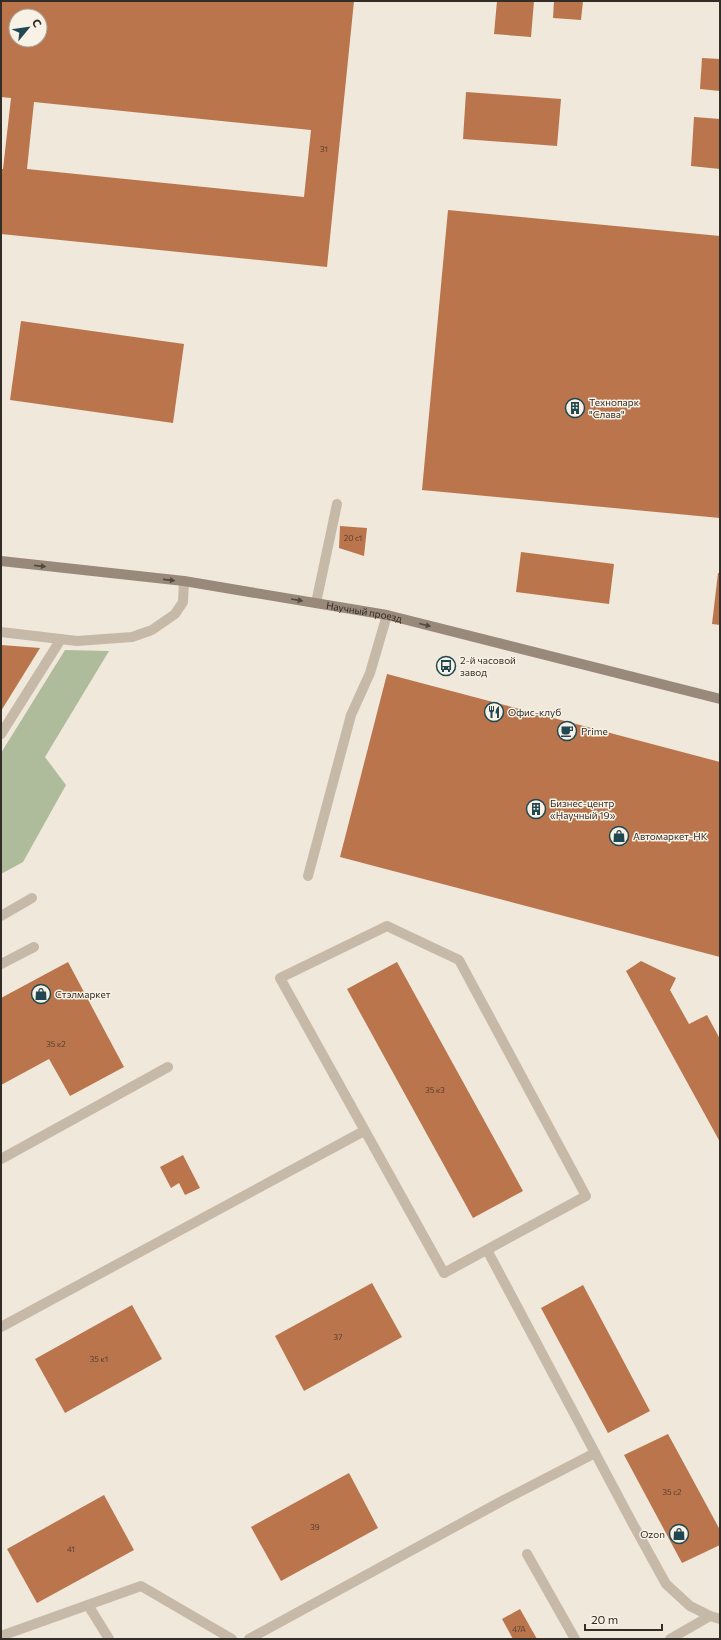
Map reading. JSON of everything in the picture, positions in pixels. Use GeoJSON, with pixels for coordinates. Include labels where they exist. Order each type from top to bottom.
{"type":"FeatureCollection","features":[{"type":"Feature","properties":{"kind":"street","name":"Научный проезд"},"geometry":{"type":"LineString","coordinates":[[1,561],[184,581],[387,615],[720,699]]}},
{"type":"Feature","properties":{"kind":"lane"},"geometry":{"type":"LineString","coordinates":[[316,603],[337,504]]}},
{"type":"Feature","properties":{"kind":"lane"},"geometry":{"type":"LineString","coordinates":[[1,632],[77,641],[132,638],[152,630],[175,614],[182,602],[184,581]]}},
{"type":"Feature","properties":{"kind":"lane"},"geometry":{"type":"LineString","coordinates":[[308,876],[351,715],[370,673],[387,615]]}},
{"type":"Feature","properties":{"kind":"lane"},"geometry":{"type":"LineString","coordinates":[[1,734],[61,639]]}},
{"type":"Feature","properties":{"kind":"lane"},"geometry":{"type":"LineString","coordinates":[[1,916],[32,898]]}},
{"type":"Feature","properties":{"kind":"lane"},"geometry":{"type":"LineString","coordinates":[[387,926],[459,960],[586,1196],[487,1250],[444,1273],[280,978],[387,926]]}},
{"type":"Feature","properties":{"kind":"lane"},"geometry":{"type":"LineString","coordinates":[[1,964],[34,946]]}},
{"type":"Feature","properties":{"kind":"lane"},"geometry":{"type":"LineString","coordinates":[[1,1159],[168,1067]]}},
{"type":"Feature","properties":{"kind":"lane"},"geometry":{"type":"LineString","coordinates":[[1,1327],[364,1131]]}},
{"type":"Feature","properties":{"kind":"lane"},"geometry":{"type":"LineString","coordinates":[[487,1250],[666,1584],[690,1606],[710,1616],[720,1619]]}},
{"type":"Feature","properties":{"kind":"lane"},"geometry":{"type":"LineString","coordinates":[[249,1639],[502,1501],[595,1453]]}},
{"type":"Feature","properties":{"kind":"lane"},"geometry":{"type":"LineString","coordinates":[[527,1554],[575,1639]]}},
{"type":"Feature","properties":{"kind":"lane"},"geometry":{"type":"LineString","coordinates":[[1,1636],[141,1586],[232,1639]]}},
{"type":"Feature","properties":{"kind":"lane"},"geometry":{"type":"LineString","coordinates":[[88,1605],[109,1639]]}},
{"type":"Feature","properties":{"kind":"lane"},"geometry":{"type":"LineString","coordinates":[[670,1639],[710,1616]]}},
{"type":"Feature","properties":{"kind":"green space"},"geometry":{"type":"Polygon","coordinates":[[[65,650],[109,651],[45,757],[66,785],[23,862],[1,874],[1,753],[65,650]]]}},
{"type":"Feature","properties":{"kind":"building"},"geometry":{"type":"Polygon","coordinates":[[[1,1],[354,1],[327,267],[1,234],[1,169],[3,169],[11,98],[1,97],[1,1]],[[34,102],[27,169],[304,197],[311,130],[34,102]]]}},
{"type":"Feature","properties":{"kind":"building"},"geometry":{"type":"Polygon","coordinates":[[[497,1],[534,1],[531,37],[494,34],[497,1]]]}},
{"type":"Feature","properties":{"kind":"building"},"geometry":{"type":"Polygon","coordinates":[[[554,1],[583,1],[581,20],[553,18],[554,1]]]}},
{"type":"Feature","properties":{"kind":"building"},"geometry":{"type":"Polygon","coordinates":[[[702,58],[720,59],[720,91],[700,89],[702,58]]]}},
{"type":"Feature","properties":{"kind":"building"},"geometry":{"type":"Polygon","coordinates":[[[466,92],[561,99],[557,146],[463,139],[466,92]]]}},
{"type":"Feature","properties":{"kind":"building"},"geometry":{"type":"Polygon","coordinates":[[[694,117],[720,119],[720,169],[691,166],[694,117]]]}},
{"type":"Feature","properties":{"kind":"building","name":"Технопарк \"Слава\""},"geometry":{"type":"Polygon","coordinates":[[[448,210],[720,236],[720,518],[422,490],[448,210]]]}},
{"type":"Feature","properties":{"kind":"building"},"geometry":{"type":"Polygon","coordinates":[[[21,321],[184,344],[173,423],[10,400],[21,321]]]}},
{"type":"Feature","properties":{"kind":"building"},"geometry":{"type":"Polygon","coordinates":[[[340,526],[367,528],[364,556],[339,548],[340,526]]]}},
{"type":"Feature","properties":{"kind":"building"},"geometry":{"type":"Polygon","coordinates":[[[521,552],[614,564],[609,604],[516,592],[521,552]]]}},
{"type":"Feature","properties":{"kind":"building"},"geometry":{"type":"Polygon","coordinates":[[[718,573],[720,573],[720,625],[712,624],[718,573]]]}},
{"type":"Feature","properties":{"kind":"building"},"geometry":{"type":"Polygon","coordinates":[[[1,645],[40,648],[1,711],[1,645]]]}},
{"type":"Feature","properties":{"kind":"building","name":"Бизнес-центр «Научный 19»"},"geometry":{"type":"Polygon","coordinates":[[[387,674],[720,762],[720,957],[340,857],[387,674]]]}},
{"type":"Feature","properties":{"kind":"building"},"geometry":{"type":"Polygon","coordinates":[[[641,961],[676,978],[670,990],[689,1024],[707,1015],[720,1039],[720,1142],[626,971],[641,961]]]}},
{"type":"Feature","properties":{"kind":"building"},"geometry":{"type":"Polygon","coordinates":[[[68,962],[124,1067],[70,1096],[49,1059],[1,1085],[1,998],[68,962]]]}},
{"type":"Feature","properties":{"kind":"building"},"geometry":{"type":"Polygon","coordinates":[[[397,962],[523,1191],[473,1218],[347,989],[397,962]]]}},
{"type":"Feature","properties":{"kind":"building"},"geometry":{"type":"Polygon","coordinates":[[[183,1155],[200,1188],[185,1195],[179,1183],[171,1188],[160,1167],[183,1155]]]}},
{"type":"Feature","properties":{"kind":"building"},"geometry":{"type":"Polygon","coordinates":[[[372,1283],[402,1337],[304,1391],[275,1336],[372,1283]]]}},
{"type":"Feature","properties":{"kind":"building"},"geometry":{"type":"Polygon","coordinates":[[[583,1285],[650,1411],[608,1433],[541,1308],[583,1285]]]}},
{"type":"Feature","properties":{"kind":"building"},"geometry":{"type":"Polygon","coordinates":[[[132,1305],[162,1359],[65,1413],[35,1359],[132,1305]]]}},
{"type":"Feature","properties":{"kind":"building"},"geometry":{"type":"Polygon","coordinates":[[[668,1434],[720,1530],[720,1545],[682,1563],[624,1455],[668,1434]]]}},
{"type":"Feature","properties":{"kind":"building"},"geometry":{"type":"Polygon","coordinates":[[[349,1473],[378,1528],[281,1581],[251,1527],[349,1473]]]}},
{"type":"Feature","properties":{"kind":"building"},"geometry":{"type":"Polygon","coordinates":[[[104,1495],[134,1550],[37,1603],[7,1549],[104,1495]]]}},
{"type":"Feature","properties":{"kind":"building"},"geometry":{"type":"Polygon","coordinates":[[[520,1609],[537,1639],[513,1639],[502,1619],[520,1609]]]}},
{"type":"Feature","properties":{"kind":"place","name":"Технопарк \"Слава\""},"geometry":{"type":"Point","coordinates":[575,408]}},
{"type":"Feature","properties":{"kind":"place","name":"2-й часовой завод"},"geometry":{"type":"Point","coordinates":[446,666]}},
{"type":"Feature","properties":{"kind":"place","name":"Офис-клуб"},"geometry":{"type":"Point","coordinates":[494,712]}},
{"type":"Feature","properties":{"kind":"place","name":"Prime"},"geometry":{"type":"Point","coordinates":[567,731]}},
{"type":"Feature","properties":{"kind":"place","name":"Бизнес-центр «Научный 19»"},"geometry":{"type":"Point","coordinates":[536,809]}},
{"type":"Feature","properties":{"kind":"place","name":"Автомаркет-НК"},"geometry":{"type":"Point","coordinates":[619,836]}},
{"type":"Feature","properties":{"kind":"place","name":"Стэлмаркет"},"geometry":{"type":"Point","coordinates":[41,994]}},
{"type":"Feature","properties":{"kind":"place","name":"Ozon"},"geometry":{"type":"Point","coordinates":[679,1534]}}]}
